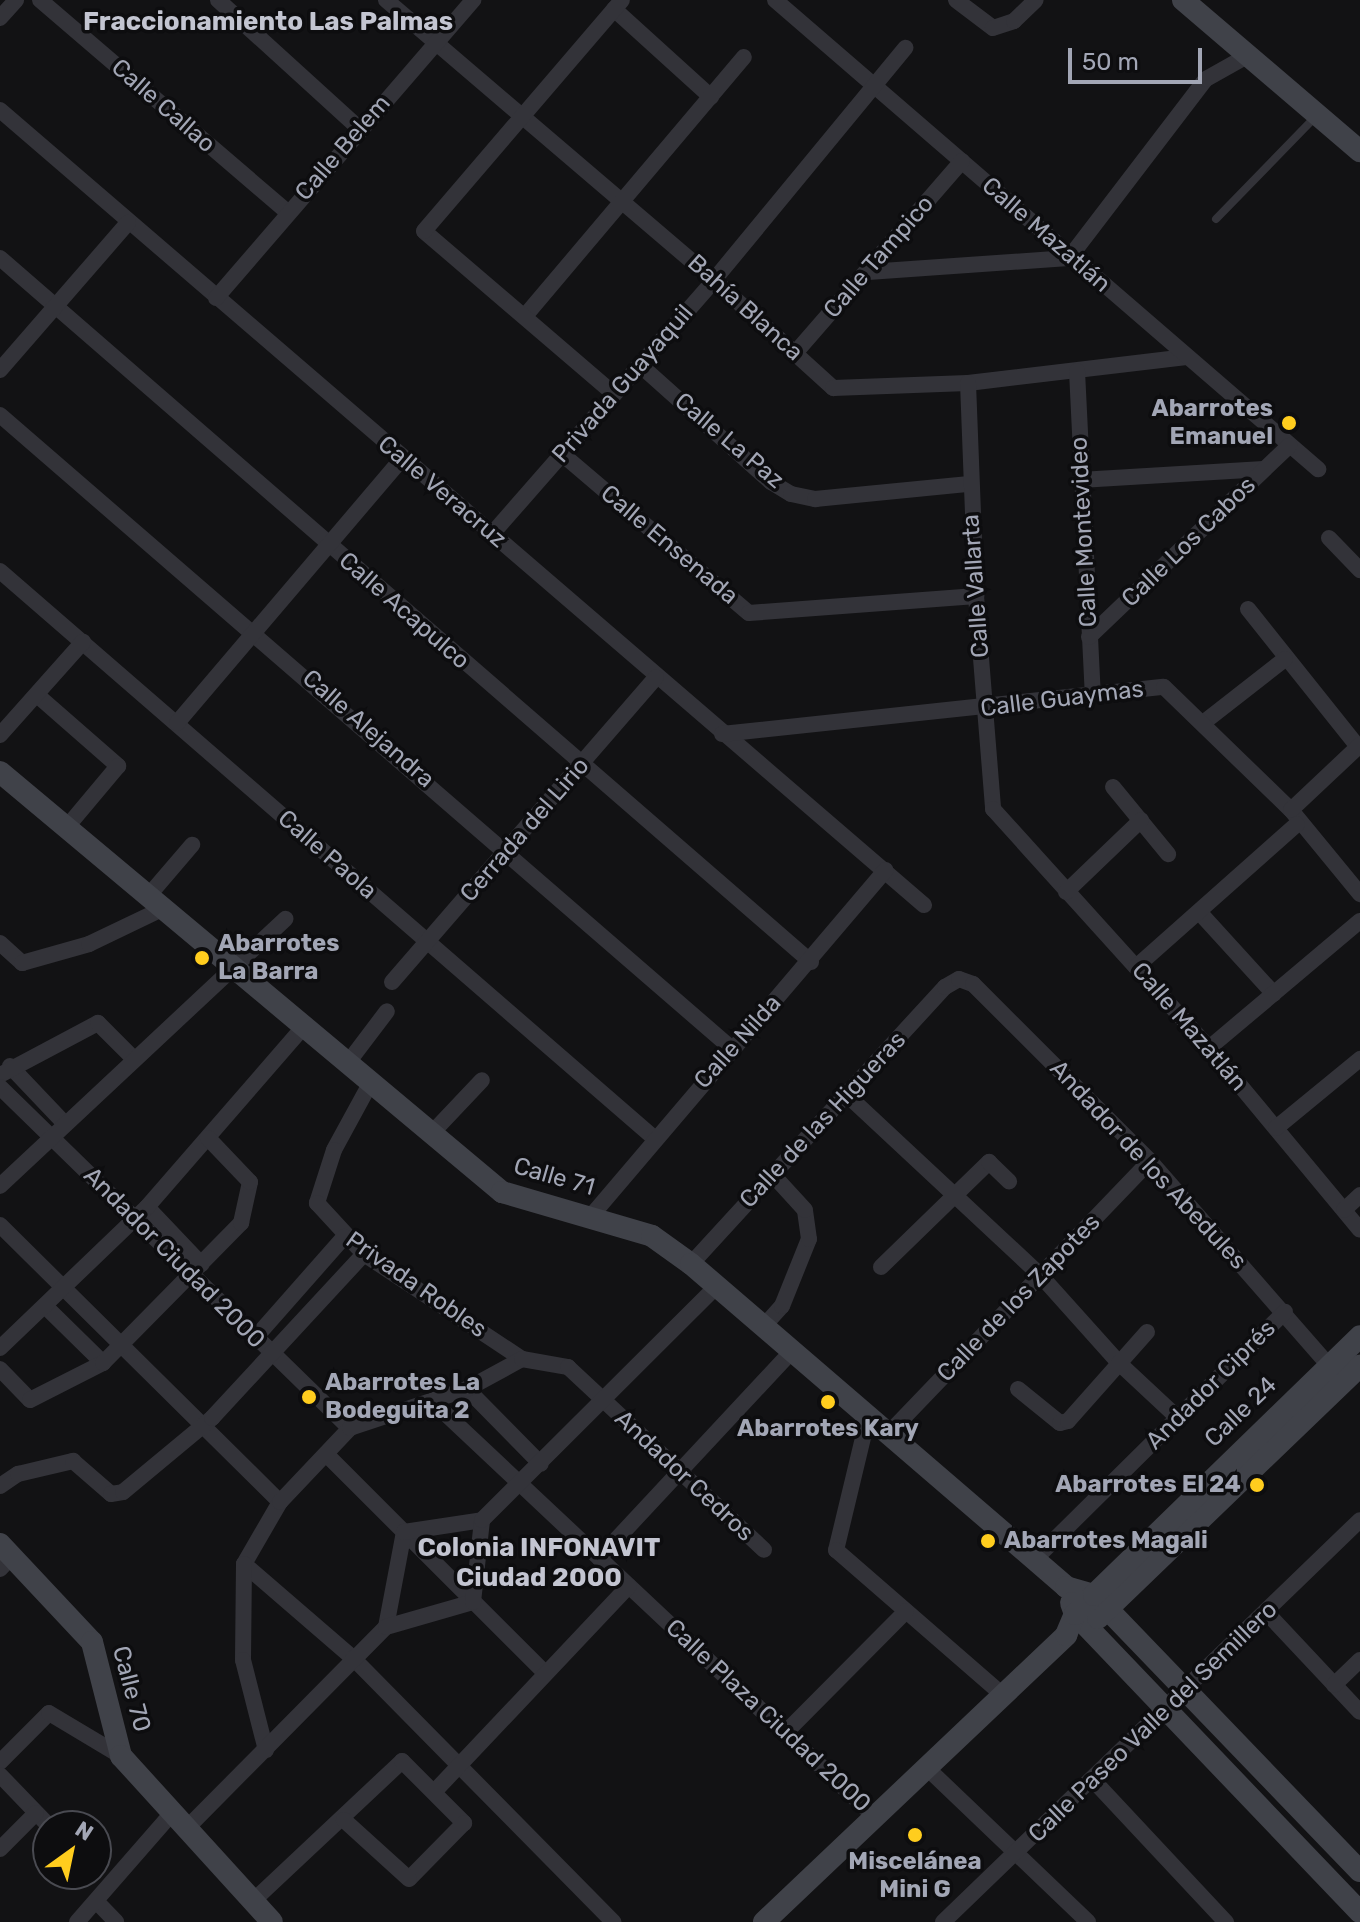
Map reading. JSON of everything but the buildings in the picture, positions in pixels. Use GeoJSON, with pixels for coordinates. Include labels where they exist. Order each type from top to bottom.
{"type":"FeatureCollection","features":[{"type":"Feature","properties":{"kind":"street"},"geometry":{"type":"LineString","coordinates":[[0,18],[16,0]]}},
{"type":"Feature","properties":{"kind":"street","name":"Calle Callao"},"geometry":{"type":"LineString","coordinates":[[40,0],[287,212]]}},
{"type":"Feature","properties":{"kind":"street"},"geometry":{"type":"LineString","coordinates":[[218,0],[360,129]]}},
{"type":"Feature","properties":{"kind":"street","name":"Bahía Blanca"},"geometry":{"type":"LineString","coordinates":[[386,0],[714,280],[833,388],[968,383],[1186,357]]}},
{"type":"Feature","properties":{"kind":"street","name":"Calle Belem"},"geometry":{"type":"LineString","coordinates":[[216,298],[473,0]]}},
{"type":"Feature","properties":{"kind":"street","name":"Calle Mazatlán"},"geometry":{"type":"LineString","coordinates":[[775,0],[1069,258],[1318,469]]}},
{"type":"Feature","properties":{"kind":"street"},"geometry":{"type":"LineString","coordinates":[[956,0],[993,28],[1014,21],[1036,0]]}},
{"type":"Feature","properties":{"kind":"street"},"geometry":{"type":"LineString","coordinates":[[1183,0],[1360,151]]}},
{"type":"Feature","properties":{"kind":"street"},"geometry":{"type":"LineString","coordinates":[[614,394],[424,231],[618,4],[711,97]]}},
{"type":"Feature","properties":{"kind":"street","name":"Privada Guayaquil"},"geometry":{"type":"LineString","coordinates":[[492,534],[714,280],[905,48]]}},
{"type":"Feature","properties":{"kind":"street"},"geometry":{"type":"LineString","coordinates":[[868,272],[1069,258],[1206,79],[1247,56]]}},
{"type":"Feature","properties":{"kind":"street"},"geometry":{"type":"LineString","coordinates":[[525,316],[744,57]]}},
{"type":"Feature","properties":{"kind":"street","name":"Calle Veracruz"},"geometry":{"type":"LineString","coordinates":[[0,110],[722,734],[886,870]]}},
{"type":"Feature","properties":{"kind":"street","name":"Calle Tampico"},"geometry":{"type":"LineString","coordinates":[[796,352],[962,161]]}},
{"type":"Feature","properties":{"kind":"street"},"geometry":{"type":"LineString","coordinates":[[0,370],[128,223]]}},
{"type":"Feature","properties":{"kind":"street","name":"Calle Acapulco"},"geometry":{"type":"LineString","coordinates":[[0,258],[811,962]]}},
{"type":"Feature","properties":{"kind":"street","name":"Calle La Paz"},"geometry":{"type":"LineString","coordinates":[[640,365],[771,482],[791,494],[815,499],[969,484]]}},
{"type":"Feature","properties":{"kind":"street","name":"Calle Montevideo"},"geometry":{"type":"LineString","coordinates":[[1077,371],[1080,480],[1093,693]]}},
{"type":"Feature","properties":{"kind":"street","name":"Calle Vallarta"},"geometry":{"type":"LineString","coordinates":[[968,383],[969,484],[993,809],[1011,830]]}},
{"type":"Feature","properties":{"kind":"street","name":"Calle Alejandra"},"geometry":{"type":"LineString","coordinates":[[0,415],[507,849],[731,1048]]}},
{"type":"Feature","properties":{"kind":"street","name":"Calle Los Cabos"},"geometry":{"type":"LineString","coordinates":[[1089,637],[1289,446]]}},
{"type":"Feature","properties":{"kind":"street","name":"Calle Ensenada"},"geometry":{"type":"LineString","coordinates":[[562,454],[749,613],[976,596]]}},
{"type":"Feature","properties":{"kind":"street"},"geometry":{"type":"LineString","coordinates":[[177,723],[402,459]]}},
{"type":"Feature","properties":{"kind":"street"},"geometry":{"type":"LineString","coordinates":[[1080,480],[1264,469]]}},
{"type":"Feature","properties":{"kind":"street"},"geometry":{"type":"LineString","coordinates":[[1329,538],[1360,570]]}},
{"type":"Feature","properties":{"kind":"street","name":"Calle Paola"},"geometry":{"type":"LineString","coordinates":[[0,571],[654,1138]]}},
{"type":"Feature","properties":{"kind":"street"},"geometry":{"type":"LineString","coordinates":[[1136,967],[1201,914],[1359,746],[1285,659],[1248,609]]}},
{"type":"Feature","properties":{"kind":"street"},"geometry":{"type":"LineString","coordinates":[[0,735],[83,642]]}},
{"type":"Feature","properties":{"kind":"street"},"geometry":{"type":"LineString","coordinates":[[1203,723],[1285,659]]}},
{"type":"Feature","properties":{"kind":"street","name":"Cerrada del Lirio"},"geometry":{"type":"LineString","coordinates":[[392,982],[656,677]]}},
{"type":"Feature","properties":{"kind":"street","name":"Calle Guaymas"},"geometry":{"type":"LineString","coordinates":[[722,734],[984,709],[1093,693],[1164,687],[1294,817],[1360,894]]}},
{"type":"Feature","properties":{"kind":"street"},"geometry":{"type":"LineString","coordinates":[[37,695],[118,766],[66,828]]}},
{"type":"Feature","properties":{"kind":"street","name":"Calle 71"},"geometry":{"type":"LineString","coordinates":[[0,772],[350,1060],[371,1082],[502,1192],[592,1215],[652,1236],[717,1286],[1066,1587],[1100,1602]]}},
{"type":"Feature","properties":{"kind":"street"},"geometry":{"type":"LineString","coordinates":[[1113,787],[1168,854]]}},
{"type":"Feature","properties":{"kind":"street"},"geometry":{"type":"LineString","coordinates":[[1066,892],[1141,820]]}},
{"type":"Feature","properties":{"kind":"street","name":"Calle Mazatlán"},"geometry":{"type":"LineString","coordinates":[[1011,830],[1209,1048],[1360,1230]]}},
{"type":"Feature","properties":{"kind":"street"},"geometry":{"type":"LineString","coordinates":[[2,950],[22,963],[89,944],[157,901],[192,845]]}},
{"type":"Feature","properties":{"kind":"street"},"geometry":{"type":"LineString","coordinates":[[886,870],[924,905]]}},
{"type":"Feature","properties":{"kind":"street","name":"Calle Nilda"},"geometry":{"type":"LineString","coordinates":[[592,1215],[654,1138],[731,1048],[811,962],[886,870]]}},
{"type":"Feature","properties":{"kind":"street"},"geometry":{"type":"LineString","coordinates":[[1201,914],[1274,994]]}},
{"type":"Feature","properties":{"kind":"street"},"geometry":{"type":"LineString","coordinates":[[0,1186],[233,964],[285,919]]}},
{"type":"Feature","properties":{"kind":"street"},"geometry":{"type":"LineString","coordinates":[[1209,1048],[1360,921]]}},
{"type":"Feature","properties":{"kind":"street","name":"Calle de las Higueras"},"geometry":{"type":"LineString","coordinates":[[691,1264],[846,1094],[959,979]]}},
{"type":"Feature","properties":{"kind":"street","name":"Andador de los Abedules"},"geometry":{"type":"LineString","coordinates":[[959,979],[973,984],[1150,1161],[1328,1364]]}},
{"type":"Feature","properties":{"kind":"street"},"geometry":{"type":"LineString","coordinates":[[350,1060],[387,1011]]}},
{"type":"Feature","properties":{"kind":"street"},"geometry":{"type":"LineString","coordinates":[[64,1123],[5,1071],[98,1023],[133,1058]]}},
{"type":"Feature","properties":{"kind":"street"},"geometry":{"type":"LineString","coordinates":[[0,1348],[64,1292],[140,1212],[306,1024]]}},
{"type":"Feature","properties":{"kind":"street"},"geometry":{"type":"LineString","coordinates":[[1276,1128],[1357,1067]]}},
{"type":"Feature","properties":{"kind":"street"},"geometry":{"type":"LineString","coordinates":[[431,1134],[482,1080]]}},
{"type":"Feature","properties":{"kind":"street","name":"Privada Robles"},"geometry":{"type":"LineString","coordinates":[[371,1082],[334,1150],[317,1203],[344,1237],[364,1254],[522,1359]]}},
{"type":"Feature","properties":{"kind":"street","name":"Andador Ciudad 2000"},"geometry":{"type":"LineString","coordinates":[[0,1087],[50,1136],[140,1212],[195,1267],[269,1354],[350,1428]]}},
{"type":"Feature","properties":{"kind":"street"},"geometry":{"type":"LineString","coordinates":[[846,1094],[1041,1276],[1119,1363],[1178,1418]]}},
{"type":"Feature","properties":{"kind":"street"},"geometry":{"type":"LineString","coordinates":[[0,1369],[30,1400],[103,1363],[118,1344],[241,1223],[250,1182],[208,1138]]}},
{"type":"Feature","properties":{"kind":"street","name":"Calle de los Zapotes"},"geometry":{"type":"LineString","coordinates":[[888,1434],[1150,1161]]}},
{"type":"Feature","properties":{"kind":"street"},"geometry":{"type":"LineString","coordinates":[[881,1267],[989,1162],[1009,1181]]}},
{"type":"Feature","properties":{"kind":"street"},"geometry":{"type":"LineString","coordinates":[[763,1327],[782,1306],[809,1239],[805,1210],[773,1175]]}},
{"type":"Feature","properties":{"kind":"street"},"geometry":{"type":"LineString","coordinates":[[1344,1210],[1360,1195]]}},
{"type":"Feature","properties":{"kind":"street"},"geometry":{"type":"LineString","coordinates":[[0,1225],[64,1292],[280,1502]]}},
{"type":"Feature","properties":{"kind":"street"},"geometry":{"type":"LineString","coordinates":[[255,1338],[344,1237]]}},
{"type":"Feature","properties":{"kind":"street"},"geometry":{"type":"LineString","coordinates":[[0,1486],[18,1474],[73,1461],[117,1496],[202,1426],[364,1254]]}},
{"type":"Feature","properties":{"kind":"street","name":"Andador Cedros"},"geometry":{"type":"LineString","coordinates":[[520,1485],[717,1286]]}},
{"type":"Feature","properties":{"kind":"street"},"geometry":{"type":"LineString","coordinates":[[46,1307],[103,1363]]}},
{"type":"Feature","properties":{"kind":"street","name":"Andador Ciprés"},"geometry":{"type":"LineString","coordinates":[[1034,1560],[1285,1312]]}},
{"type":"Feature","properties":{"kind":"street"},"geometry":{"type":"LineString","coordinates":[[1018,1389],[1060,1423],[1068,1421],[1147,1332]]}},
{"type":"Feature","properties":{"kind":"street","name":"Calle 24"},"geometry":{"type":"LineString","coordinates":[[764,1922],[1082,1621],[1328,1364],[1360,1336]]}},
{"type":"Feature","properties":{"kind":"street"},"geometry":{"type":"LineString","coordinates":[[599,1558],[683,1472],[792,1351]]}},
{"type":"Feature","properties":{"kind":"street"},"geometry":{"type":"LineString","coordinates":[[266,1750],[243,1660],[244,1564],[280,1502],[350,1428],[467,1389],[522,1359]]}},
{"type":"Feature","properties":{"kind":"street","name":"Andador Cedros"},"geometry":{"type":"LineString","coordinates":[[522,1359],[568,1367],[764,1550]]}},
{"type":"Feature","properties":{"kind":"street","name":"Calle 24"},"geometry":{"type":"LineString","coordinates":[[1100,1602],[1360,1366]]}},
{"type":"Feature","properties":{"kind":"street"},"geometry":{"type":"LineString","coordinates":[[467,1389],[541,1464]]}},
{"type":"Feature","properties":{"kind":"street","name":"Calle Plaza Ciudad 2000"},"geometry":{"type":"LineString","coordinates":[[432,1401],[875,1817]]}},
{"type":"Feature","properties":{"kind":"street"},"geometry":{"type":"LineString","coordinates":[[868,1417],[836,1550],[1003,1695]]}},
{"type":"Feature","properties":{"kind":"street"},"geometry":{"type":"LineString","coordinates":[[326,1454],[545,1673]]}},
{"type":"Feature","properties":{"kind":"street"},"geometry":{"type":"LineString","coordinates":[[404,1532],[482,1520],[520,1485]]}},
{"type":"Feature","properties":{"kind":"street"},"geometry":{"type":"LineString","coordinates":[[473,1602],[482,1520]]}},
{"type":"Feature","properties":{"kind":"street","name":"Calle Paseo Valle del Semillero"},"geometry":{"type":"LineString","coordinates":[[943,1922],[1019,1853],[1165,1706],[1360,1520]]}},
{"type":"Feature","properties":{"kind":"street"},"geometry":{"type":"LineString","coordinates":[[386,1627],[404,1532]]}},
{"type":"Feature","properties":{"kind":"street","name":"Calle 70"},"geometry":{"type":"LineString","coordinates":[[4,1556],[92,1642],[121,1756],[272,1922]]}},
{"type":"Feature","properties":{"kind":"street"},"geometry":{"type":"LineString","coordinates":[[244,1564],[353,1658],[603,1919]]}},
{"type":"Feature","properties":{"kind":"street"},"geometry":{"type":"LineString","coordinates":[[435,1791],[629,1586]]}},
{"type":"Feature","properties":{"kind":"street"},"geometry":{"type":"LineString","coordinates":[[1066,1587],[1082,1621],[1360,1912]]}},
{"type":"Feature","properties":{"kind":"street"},"geometry":{"type":"LineString","coordinates":[[77,1922],[179,1821],[266,1750],[386,1627],[473,1602]]}},
{"type":"Feature","properties":{"kind":"street"},"geometry":{"type":"LineString","coordinates":[[1100,1602],[1360,1871]]}},
{"type":"Feature","properties":{"kind":"street"},"geometry":{"type":"LineString","coordinates":[[786,1732],[906,1611]]}},
{"type":"Feature","properties":{"kind":"street"},"geometry":{"type":"LineString","coordinates":[[1266,1612],[1360,1712]]}},
{"type":"Feature","properties":{"kind":"street"},"geometry":{"type":"LineString","coordinates":[[1334,1685],[1360,1660]]}},
{"type":"Feature","properties":{"kind":"street"},"geometry":{"type":"LineString","coordinates":[[0,1762],[49,1713],[121,1756]]}},
{"type":"Feature","properties":{"kind":"street"},"geometry":{"type":"LineString","coordinates":[[252,1902],[344,1820],[402,1761],[464,1823],[409,1879],[344,1820]]}},
{"type":"Feature","properties":{"kind":"street"},"geometry":{"type":"LineString","coordinates":[[926,1767],[1088,1922]]}},
{"type":"Feature","properties":{"kind":"street"},"geometry":{"type":"LineString","coordinates":[[0,1775],[33,1810]]}},
{"type":"Feature","properties":{"kind":"street"},"geometry":{"type":"LineString","coordinates":[[1093,1780],[1226,1922]]}},
{"type":"Feature","properties":{"kind":"street"},"geometry":{"type":"LineString","coordinates":[[0,1849],[32,1817]]}},
{"type":"Feature","properties":{"kind":"street"},"geometry":{"type":"LineString","coordinates":[[96,1901],[116,1922]]}},
{"type":"Feature","properties":{"kind":"lane"},"geometry":{"type":"LineString","coordinates":[[1216,219],[1317,115]]}},
{"type":"Feature","properties":{"kind":"place","name":"Abarrotes Emanuel"},"geometry":{"type":"Point","coordinates":[1289,423]}},
{"type":"Feature","properties":{"kind":"place","name":"Abarrotes La Barra"},"geometry":{"type":"Point","coordinates":[202,958]}},
{"type":"Feature","properties":{"kind":"place","name":"Abarrotes La Bodeguita 2"},"geometry":{"type":"Point","coordinates":[309,1397]}},
{"type":"Feature","properties":{"kind":"place","name":"Abarrotes Kary"},"geometry":{"type":"Point","coordinates":[828,1402]}},
{"type":"Feature","properties":{"kind":"place","name":"Abarrotes El 24"},"geometry":{"type":"Point","coordinates":[1257,1485]}},
{"type":"Feature","properties":{"kind":"place","name":"Abarrotes Magali"},"geometry":{"type":"Point","coordinates":[988,1541]}},
{"type":"Feature","properties":{"kind":"place","name":"Miscelánea Mini G"},"geometry":{"type":"Point","coordinates":[915,1835]}},
{"type":"Feature","properties":{"kind":"district","name":"Fraccionamiento Las Palmas"},"geometry":{"type":"Point","coordinates":[268,22]}},
{"type":"Feature","properties":{"kind":"district","name":"Colonia INFONAVIT Ciudad 2000"},"geometry":{"type":"Point","coordinates":[539,1563]}}]}
